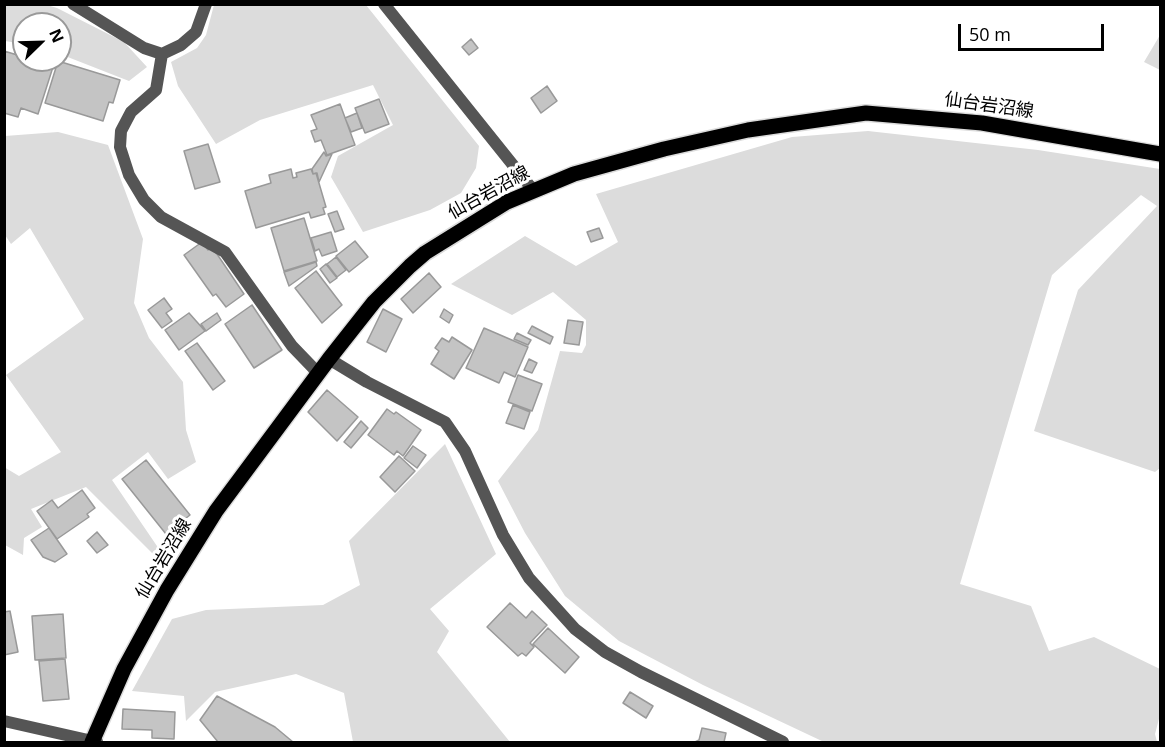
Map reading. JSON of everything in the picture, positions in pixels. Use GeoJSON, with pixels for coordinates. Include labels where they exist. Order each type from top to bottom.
{"type":"FeatureCollection","features":[{"type":"Feature","properties":{"kind":"main road","name":"仙台岩沼線"},"geometry":{"type":"LineString","coordinates":[[94,742],[124,669],[167,590],[216,512],[329,358],[374,302],[425,253],[507,202],[532,190],[596,167],[706,139],[833,115],[866,113],[982,123],[1161,154]]}},
{"type":"Feature","properties":{"kind":"street"},"geometry":{"type":"LineString","coordinates":[[73,4],[144,48],[162,54],[181,45],[196,32],[206,4]]}},
{"type":"Feature","properties":{"kind":"street"},"geometry":{"type":"LineString","coordinates":[[384,4],[532,190]]}},
{"type":"Feature","properties":{"kind":"street"},"geometry":{"type":"LineString","coordinates":[[162,54],[156,90],[131,112],[121,130],[120,147],[129,175],[144,200],[161,217],[225,252],[292,346],[318,373]]}},
{"type":"Feature","properties":{"kind":"street"},"geometry":{"type":"LineString","coordinates":[[329,358],[367,382],[445,422],[465,451],[503,535],[529,578],[575,629],[605,652],[641,672],[783,742]]}},
{"type":"Feature","properties":{"kind":"street"},"geometry":{"type":"LineString","coordinates":[[4,722],[94,742]]}},
{"type":"Feature","properties":{"kind":"shaded area"},"geometry":{"type":"Polygon","coordinates":[[[5,5],[47,5],[65,12],[12,12],[12,42],[5,41],[5,5]]]}},
{"type":"Feature","properties":{"kind":"shaded area"},"geometry":{"type":"Polygon","coordinates":[[[214,5],[366,5],[479,146],[476,168],[461,193],[430,210],[363,232],[331,177],[338,156],[393,125],[373,85],[260,120],[216,144],[178,86],[171,62],[197,48],[206,35],[214,5]]]}},
{"type":"Feature","properties":{"kind":"shaded area"},"geometry":{"type":"Polygon","coordinates":[[[72,16],[124,42],[147,67],[129,81],[72,59],[72,16]]]}},
{"type":"Feature","properties":{"kind":"shaded area"},"geometry":{"type":"Polygon","coordinates":[[[1160,35],[1160,70],[1144,62],[1160,35]]]}},
{"type":"Feature","properties":{"kind":"shaded area"},"geometry":{"type":"Polygon","coordinates":[[[868,131],[1038,150],[1160,169],[1160,468],[1155,472],[1034,431],[1078,290],[1157,206],[1141,195],[1052,275],[960,584],[1031,606],[1049,651],[1094,637],[1160,669],[1160,715],[1155,734],[1157,742],[824,742],[703,685],[619,641],[565,596],[525,533],[498,481],[538,430],[560,351],[582,353],[586,345],[586,320],[553,292],[512,315],[451,284],[525,236],[576,266],[618,242],[596,194],[792,137],[868,131]]]}},
{"type":"Feature","properties":{"kind":"shaded area"},"geometry":{"type":"Polygon","coordinates":[[[58,132],[108,145],[143,239],[134,303],[149,338],[183,382],[186,430],[196,462],[168,479],[148,452],[112,480],[159,549],[153,554],[86,487],[31,509],[42,527],[24,538],[23,555],[5,545],[4,467],[19,476],[61,452],[6,375],[84,319],[30,228],[11,244],[5,235],[5,136],[58,132]]]}},
{"type":"Feature","properties":{"kind":"shaded area"},"geometry":{"type":"Polygon","coordinates":[[[445,444],[496,554],[430,609],[449,631],[437,652],[510,742],[353,742],[344,693],[296,674],[215,692],[186,721],[184,696],[132,691],[172,619],[206,610],[323,605],[360,585],[349,541],[445,444]]]}},
{"type":"Feature","properties":{"kind":"building"},"geometry":{"type":"Polygon","coordinates":[[[471,39],[478,48],[469,55],[462,47],[471,39]]]}},
{"type":"Feature","properties":{"kind":"building"},"geometry":{"type":"Polygon","coordinates":[[[4,51],[12,53],[12,72],[51,72],[38,114],[21,108],[18,117],[4,113],[4,51]]]}},
{"type":"Feature","properties":{"kind":"building"},"geometry":{"type":"Polygon","coordinates":[[[72,65],[120,80],[113,103],[109,102],[103,121],[45,103],[55,72],[72,72],[72,65]]]}},
{"type":"Feature","properties":{"kind":"building"},"geometry":{"type":"Polygon","coordinates":[[[547,86],[557,101],[541,113],[531,98],[547,86]]]}},
{"type":"Feature","properties":{"kind":"building"},"geometry":{"type":"Polygon","coordinates":[[[379,99],[389,124],[365,133],[355,108],[379,99]]]}},
{"type":"Feature","properties":{"kind":"building"},"geometry":{"type":"Polygon","coordinates":[[[340,104],[355,145],[327,155],[321,140],[315,142],[311,131],[317,129],[311,115],[340,104]]]}},
{"type":"Feature","properties":{"kind":"building"},"geometry":{"type":"Polygon","coordinates":[[[357,113],[362,128],[351,132],[345,118],[357,113]]]}},
{"type":"Feature","properties":{"kind":"building"},"geometry":{"type":"Polygon","coordinates":[[[208,144],[220,182],[195,189],[184,151],[208,144]]]}},
{"type":"Feature","properties":{"kind":"building"},"geometry":{"type":"Polygon","coordinates":[[[324,152],[326,156],[332,154],[319,182],[317,173],[313,174],[312,169],[324,152]]]}},
{"type":"Feature","properties":{"kind":"building"},"geometry":{"type":"Polygon","coordinates":[[[291,169],[293,178],[297,177],[296,173],[311,169],[313,174],[316,173],[326,207],[323,208],[325,214],[311,218],[309,212],[256,228],[245,191],[271,183],[269,175],[291,169]]]}},
{"type":"Feature","properties":{"kind":"building"},"geometry":{"type":"Polygon","coordinates":[[[337,211],[344,229],[335,232],[328,214],[337,211]]]}},
{"type":"Feature","properties":{"kind":"building"},"geometry":{"type":"Polygon","coordinates":[[[304,218],[317,261],[284,271],[271,228],[304,218]]]}},
{"type":"Feature","properties":{"kind":"building"},"geometry":{"type":"Polygon","coordinates":[[[599,228],[603,238],[591,242],[587,232],[599,228]]]}},
{"type":"Feature","properties":{"kind":"building"},"geometry":{"type":"Polygon","coordinates":[[[331,232],[337,251],[322,256],[319,249],[315,251],[311,238],[331,232]]]}},
{"type":"Feature","properties":{"kind":"building"},"geometry":{"type":"Polygon","coordinates":[[[355,241],[368,257],[349,272],[336,256],[355,241]]]}},
{"type":"Feature","properties":{"kind":"building"},"geometry":{"type":"Polygon","coordinates":[[[202,242],[208,250],[210,248],[217,254],[244,294],[226,307],[216,294],[213,296],[184,255],[202,242]]]}},
{"type":"Feature","properties":{"kind":"building"},"geometry":{"type":"Polygon","coordinates":[[[336,257],[346,270],[337,277],[327,264],[336,257]]]}},
{"type":"Feature","properties":{"kind":"building"},"geometry":{"type":"Polygon","coordinates":[[[316,262],[317,266],[289,286],[284,272],[316,262]]]}},
{"type":"Feature","properties":{"kind":"building"},"geometry":{"type":"Polygon","coordinates":[[[326,264],[337,278],[330,283],[320,269],[326,264]]]}},
{"type":"Feature","properties":{"kind":"building"},"geometry":{"type":"Polygon","coordinates":[[[316,271],[342,305],[322,323],[295,288],[316,271]]]}},
{"type":"Feature","properties":{"kind":"building"},"geometry":{"type":"Polygon","coordinates":[[[429,273],[441,287],[413,313],[401,299],[429,273]]]}},
{"type":"Feature","properties":{"kind":"building"},"geometry":{"type":"Polygon","coordinates":[[[164,298],[172,309],[166,313],[172,321],[162,328],[148,310],[164,298]]]}},
{"type":"Feature","properties":{"kind":"building"},"geometry":{"type":"Polygon","coordinates":[[[252,305],[282,350],[254,368],[225,324],[252,305]]]}},
{"type":"Feature","properties":{"kind":"building"},"geometry":{"type":"Polygon","coordinates":[[[383,309],[402,319],[386,352],[367,342],[383,309]]]}},
{"type":"Feature","properties":{"kind":"building"},"geometry":{"type":"Polygon","coordinates":[[[444,309],[453,315],[449,323],[440,317],[444,309]]]}},
{"type":"Feature","properties":{"kind":"building"},"geometry":{"type":"Polygon","coordinates":[[[189,313],[205,331],[179,350],[165,330],[189,313]]]}},
{"type":"Feature","properties":{"kind":"building"},"geometry":{"type":"Polygon","coordinates":[[[217,313],[221,320],[206,331],[201,324],[217,313]]]}},
{"type":"Feature","properties":{"kind":"building"},"geometry":{"type":"Polygon","coordinates":[[[568,320],[583,322],[579,345],[564,343],[568,320]]]}},
{"type":"Feature","properties":{"kind":"building"},"geometry":{"type":"Polygon","coordinates":[[[532,326],[553,337],[550,344],[528,333],[532,326]]]}},
{"type":"Feature","properties":{"kind":"building"},"geometry":{"type":"Polygon","coordinates":[[[484,328],[528,347],[515,377],[504,372],[499,383],[466,368],[484,328]]]}},
{"type":"Feature","properties":{"kind":"building"},"geometry":{"type":"Polygon","coordinates":[[[517,333],[531,340],[528,345],[514,339],[517,333]]]}},
{"type":"Feature","properties":{"kind":"building"},"geometry":{"type":"Polygon","coordinates":[[[452,337],[472,350],[454,379],[431,364],[439,351],[435,348],[442,338],[449,342],[452,337]]]}},
{"type":"Feature","properties":{"kind":"building"},"geometry":{"type":"Polygon","coordinates":[[[197,343],[225,381],[213,390],[185,351],[197,343]]]}},
{"type":"Feature","properties":{"kind":"building"},"geometry":{"type":"Polygon","coordinates":[[[529,359],[537,363],[532,373],[524,370],[529,359]]]}},
{"type":"Feature","properties":{"kind":"building"},"geometry":{"type":"Polygon","coordinates":[[[518,375],[542,384],[532,411],[508,402],[518,375]]]}},
{"type":"Feature","properties":{"kind":"building"},"geometry":{"type":"Polygon","coordinates":[[[327,390],[358,417],[337,441],[308,412],[327,390]]]}},
{"type":"Feature","properties":{"kind":"building"},"geometry":{"type":"Polygon","coordinates":[[[513,405],[530,412],[524,429],[506,423],[513,405]]]}},
{"type":"Feature","properties":{"kind":"building"},"geometry":{"type":"Polygon","coordinates":[[[387,409],[394,414],[396,412],[421,430],[403,456],[397,451],[394,455],[368,435],[387,409]]]}},
{"type":"Feature","properties":{"kind":"building"},"geometry":{"type":"Polygon","coordinates":[[[361,421],[368,428],[351,448],[344,442],[361,421]]]}},
{"type":"Feature","properties":{"kind":"building"},"geometry":{"type":"Polygon","coordinates":[[[413,446],[426,455],[417,468],[404,458],[413,446]]]}},
{"type":"Feature","properties":{"kind":"building"},"geometry":{"type":"Polygon","coordinates":[[[399,456],[415,471],[395,492],[380,477],[399,456]]]}},
{"type":"Feature","properties":{"kind":"building"},"geometry":{"type":"Polygon","coordinates":[[[146,460],[190,515],[166,534],[122,479],[146,460]]]}},
{"type":"Feature","properties":{"kind":"building"},"geometry":{"type":"Polygon","coordinates":[[[82,490],[95,508],[87,514],[89,517],[57,539],[37,511],[52,500],[58,508],[82,490]]]}},
{"type":"Feature","properties":{"kind":"building"},"geometry":{"type":"Polygon","coordinates":[[[49,528],[67,554],[55,562],[43,557],[31,540],[49,528]]]}},
{"type":"Feature","properties":{"kind":"building"},"geometry":{"type":"Polygon","coordinates":[[[97,532],[108,545],[97,553],[87,541],[97,532]]]}},
{"type":"Feature","properties":{"kind":"building"},"geometry":{"type":"Polygon","coordinates":[[[510,603],[526,618],[532,611],[547,625],[530,643],[534,647],[526,656],[522,653],[518,656],[487,627],[510,603]]]}},
{"type":"Feature","properties":{"kind":"building"},"geometry":{"type":"Polygon","coordinates":[[[10,611],[18,652],[4,655],[4,612],[10,611]]]}},
{"type":"Feature","properties":{"kind":"building"},"geometry":{"type":"Polygon","coordinates":[[[63,614],[66,658],[35,660],[32,616],[63,614]]]}},
{"type":"Feature","properties":{"kind":"building"},"geometry":{"type":"Polygon","coordinates":[[[548,628],[579,657],[565,673],[533,644],[548,628]]]}},
{"type":"Feature","properties":{"kind":"building"},"geometry":{"type":"Polygon","coordinates":[[[65,659],[69,699],[43,701],[39,661],[65,659]]]}},
{"type":"Feature","properties":{"kind":"building"},"geometry":{"type":"Polygon","coordinates":[[[630,692],[653,706],[646,718],[623,703],[630,692]]]}},
{"type":"Feature","properties":{"kind":"building"},"geometry":{"type":"Polygon","coordinates":[[[217,696],[275,727],[293,742],[218,742],[200,720],[217,696]]]}},
{"type":"Feature","properties":{"kind":"building"},"geometry":{"type":"Polygon","coordinates":[[[123,709],[175,712],[174,739],[152,738],[152,730],[122,729],[123,709]]]}},
{"type":"Feature","properties":{"kind":"building"},"geometry":{"type":"Polygon","coordinates":[[[702,728],[726,733],[724,742],[695,742],[699,740],[702,728]]]}}]}
